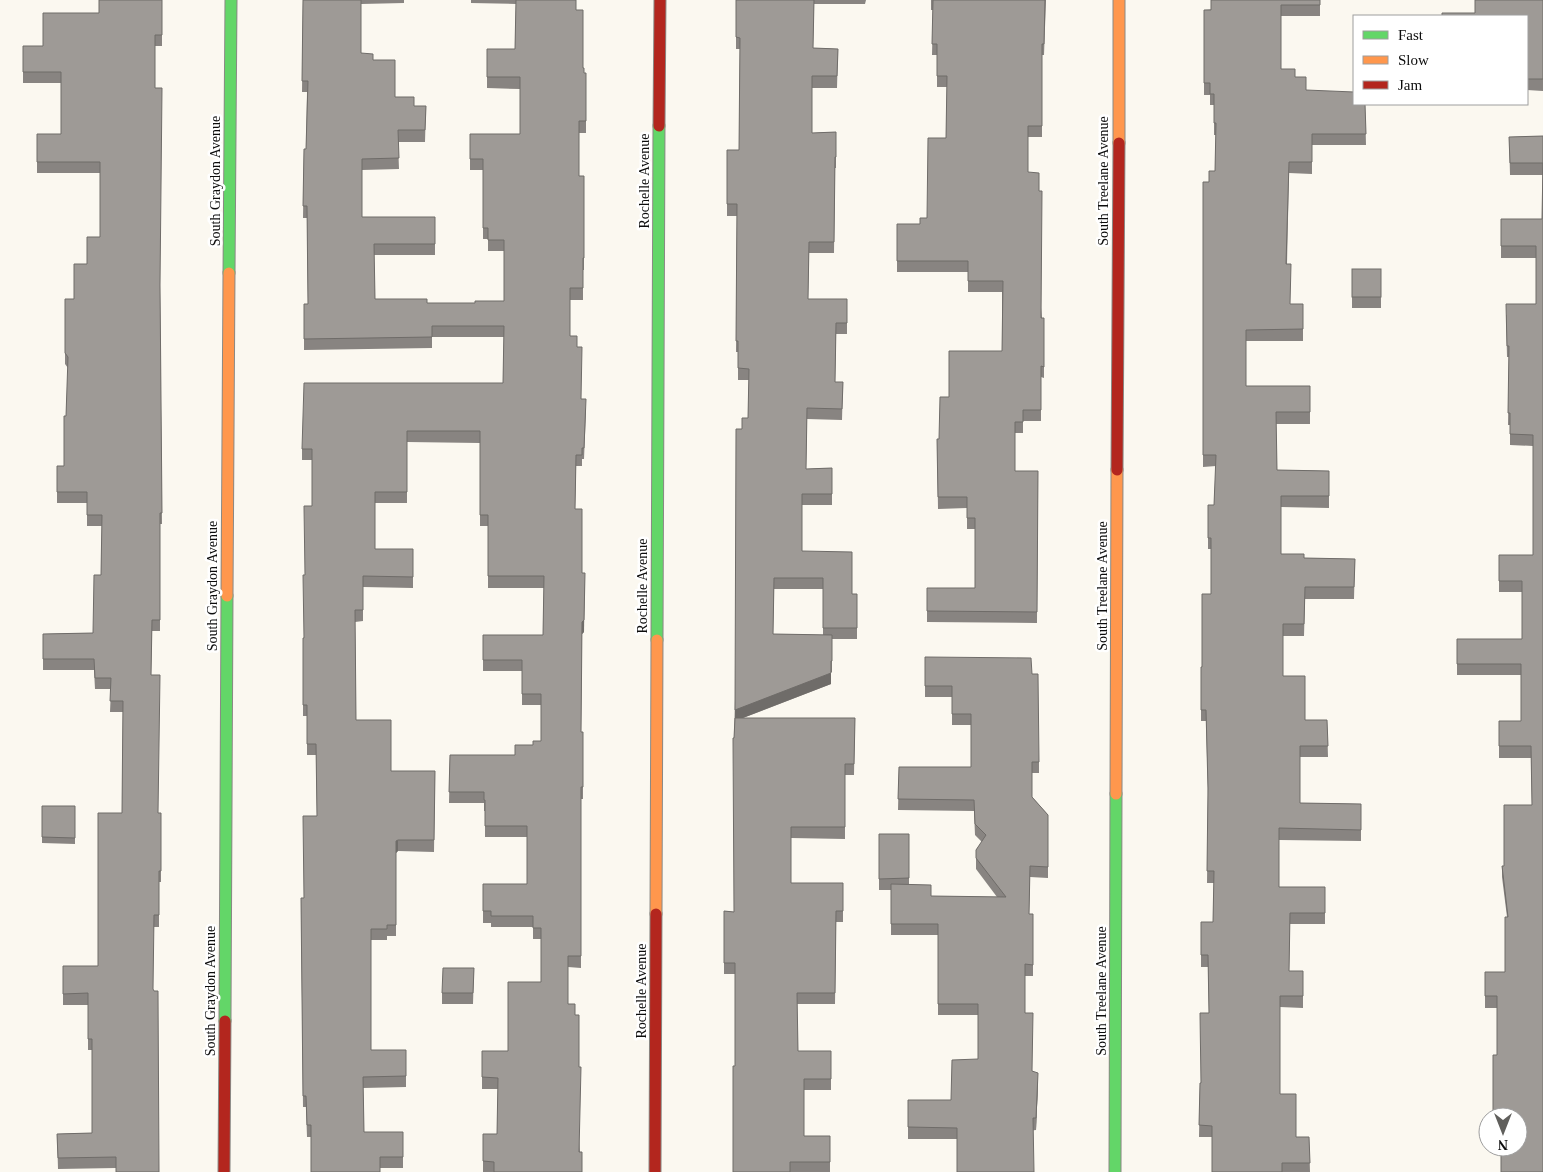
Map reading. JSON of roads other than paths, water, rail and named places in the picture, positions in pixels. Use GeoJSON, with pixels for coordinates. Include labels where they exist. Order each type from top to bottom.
{"type":"FeatureCollection","features":[{"type":"Feature","properties":{"kind":"street","name":"South Graydon Avenue"},"geometry":{"type":"LineString","coordinates":[[224,1172],[231,0]]}},
{"type":"Feature","properties":{"kind":"street","name":"Rochelle Avenue"},"geometry":{"type":"LineString","coordinates":[[655,1172],[660,0]]}},
{"type":"Feature","properties":{"kind":"street","name":"South Treelane Avenue"},"geometry":{"type":"LineString","coordinates":[[1115,1172],[1119,0]]}}]}
